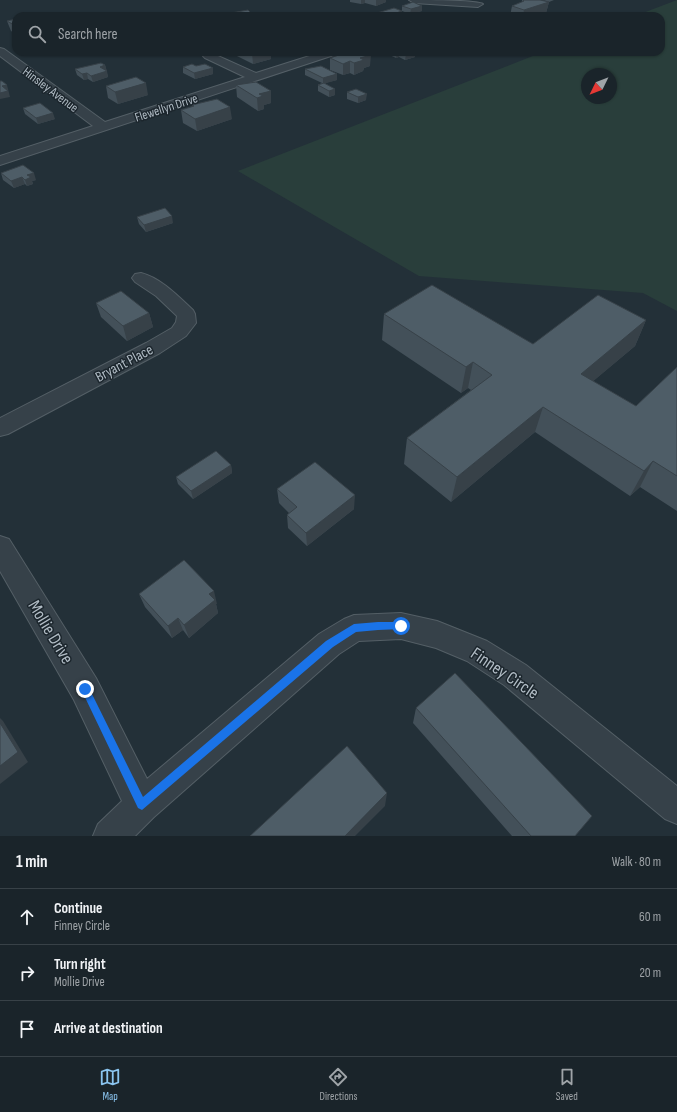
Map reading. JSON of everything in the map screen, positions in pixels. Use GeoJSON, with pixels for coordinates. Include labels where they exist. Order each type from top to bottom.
{"type":"FeatureCollection","features":[{"type":"Feature","properties":{"kind":"street"},"geometry":{"type":"LineString","coordinates":[[414,0],[481,3],[456,11]]}},
{"type":"Feature","properties":{"kind":"street","name":"Hinsley Avenue"},"geometry":{"type":"LineString","coordinates":[[0,51],[103,127]]}},
{"type":"Feature","properties":{"kind":"street"},"geometry":{"type":"LineString","coordinates":[[209,56],[255,77]]}},
{"type":"Feature","properties":{"kind":"street","name":"Flewellyn Drive"},"geometry":{"type":"LineString","coordinates":[[0,161],[321,56]]}},
{"type":"Feature","properties":{"kind":"street","name":"Bryant Place"},"geometry":{"type":"LineString","coordinates":[[0,428],[153,348],[179,332],[186,323],[186,314],[162,292],[141,278]]}},
{"type":"Feature","properties":{"kind":"street","name":"Mollie Drive"},"geometry":{"type":"LineString","coordinates":[[0,547],[85,689],[142,805]]}},
{"type":"Feature","properties":{"kind":"street","name":"Finney Circle"},"geometry":{"type":"LineString","coordinates":[[110,836],[142,805],[330,644],[354,628],[378,626],[401,626],[437,634],[477,651],[515,676],[677,807]]}},
{"type":"Feature","properties":{"kind":"green space"},"geometry":{"type":"Polygon","coordinates":[[[677,0],[677,311],[643,293],[419,276],[238,171],[533,56],[665,56],[665,12],[646,12],[677,0]]]}},
{"type":"Feature","properties":{"kind":"building"},"geometry":{"type":"Polygon","coordinates":[[[523,0],[540,0],[549,2],[524,10],[512,6],[524,1],[523,0]]]}},
{"type":"Feature","properties":{"kind":"building"},"geometry":{"type":"Polygon","coordinates":[[[413,2],[422,6],[411,9],[402,6],[413,2]]]}},
{"type":"Feature","properties":{"kind":"building"},"geometry":{"type":"Polygon","coordinates":[[[394,8],[402,11],[399,12],[380,12],[394,8]]]}},
{"type":"Feature","properties":{"kind":"building"},"geometry":{"type":"Polygon","coordinates":[[[248,10],[250,12],[237,12],[248,10]]]}},
{"type":"Feature","properties":{"kind":"building"},"geometry":{"type":"Polygon","coordinates":[[[336,56],[367,56],[360,58],[364,60],[354,63],[350,61],[343,64],[330,58],[336,56]]]}},
{"type":"Feature","properties":{"kind":"building"},"geometry":{"type":"Polygon","coordinates":[[[101,63],[105,65],[100,67],[107,71],[91,76],[87,73],[82,74],[75,69],[101,63]]]}},
{"type":"Feature","properties":{"kind":"building"},"geometry":{"type":"Polygon","coordinates":[[[192,64],[196,66],[205,64],[213,68],[194,73],[183,67],[192,64]]]}},
{"type":"Feature","properties":{"kind":"building"},"geometry":{"type":"Polygon","coordinates":[[[321,66],[337,74],[323,78],[305,69],[321,66]]]}},
{"type":"Feature","properties":{"kind":"building"},"geometry":{"type":"Polygon","coordinates":[[[136,77],[146,83],[115,92],[106,86],[136,77]]]}},
{"type":"Feature","properties":{"kind":"building"},"geometry":{"type":"Polygon","coordinates":[[[0,81],[7,85],[2,86],[8,91],[0,93],[0,81]]]}},
{"type":"Feature","properties":{"kind":"building"},"geometry":{"type":"Polygon","coordinates":[[[256,82],[271,91],[259,94],[263,96],[257,98],[236,85],[256,82]]]}},
{"type":"Feature","properties":{"kind":"building"},"geometry":{"type":"Polygon","coordinates":[[[324,83],[335,89],[329,91],[318,85],[324,83]]]}},
{"type":"Feature","properties":{"kind":"building"},"geometry":{"type":"Polygon","coordinates":[[[356,89],[367,94],[358,97],[347,92],[356,89]]]}},
{"type":"Feature","properties":{"kind":"building"},"geometry":{"type":"Polygon","coordinates":[[[217,99],[230,107],[195,119],[181,110],[194,106],[192,105],[217,99]]]}},
{"type":"Feature","properties":{"kind":"building"},"geometry":{"type":"Polygon","coordinates":[[[40,103],[53,113],[36,118],[23,108],[40,103]]]}},
{"type":"Feature","properties":{"kind":"building"},"geometry":{"type":"Polygon","coordinates":[[[23,165],[34,173],[27,175],[31,177],[25,180],[22,177],[11,181],[1,173],[23,165]]]}},
{"type":"Feature","properties":{"kind":"building"},"geometry":{"type":"Polygon","coordinates":[[[165,208],[172,216],[144,225],[137,217],[165,208]]]}},
{"type":"Feature","properties":{"kind":"building"},"geometry":{"type":"Polygon","coordinates":[[[432,285],[533,344],[598,295],[646,320],[581,374],[636,406],[677,367],[677,476],[653,461],[644,471],[543,407],[457,477],[407,438],[492,375],[473,362],[466,367],[384,314],[432,285]]]}},
{"type":"Feature","properties":{"kind":"building"},"geometry":{"type":"Polygon","coordinates":[[[121,291],[149,313],[123,326],[96,303],[121,291]]]}},
{"type":"Feature","properties":{"kind":"building"},"geometry":{"type":"Polygon","coordinates":[[[216,451],[231,465],[191,491],[176,477],[216,451]]]}},
{"type":"Feature","properties":{"kind":"building"},"geometry":{"type":"Polygon","coordinates":[[[315,462],[355,495],[306,533],[287,515],[297,507],[277,489],[315,462]]]}},
{"type":"Feature","properties":{"kind":"building"},"geometry":{"type":"Polygon","coordinates":[[[184,560],[214,591],[209,594],[215,600],[184,625],[178,618],[168,626],[139,594],[184,560]]]}},
{"type":"Feature","properties":{"kind":"building"},"geometry":{"type":"Polygon","coordinates":[[[455,673],[592,816],[575,836],[531,836],[416,708],[455,673]]]}},
{"type":"Feature","properties":{"kind":"building"},"geometry":{"type":"Polygon","coordinates":[[[0,723],[18,752],[0,766],[0,723]]]}},
{"type":"Feature","properties":{"kind":"building"},"geometry":{"type":"Polygon","coordinates":[[[347,746],[387,793],[345,836],[250,836],[347,746]]]}},
{"type":"Feature","properties":{"kind":"route"},"geometry":{"type":"LineString","coordinates":[[85,689],[142,805],[330,644],[354,628],[401,626]]}}]}
